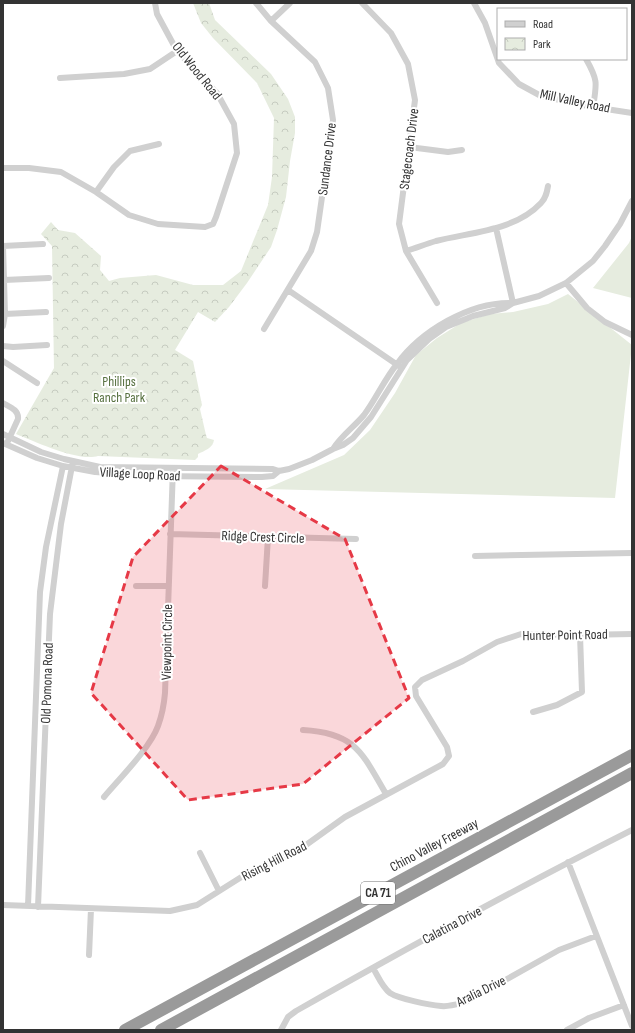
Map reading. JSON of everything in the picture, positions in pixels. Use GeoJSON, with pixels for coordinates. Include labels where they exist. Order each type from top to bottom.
{"type":"FeatureCollection","features":[{"type":"Feature","properties":{"kind":"highway","name":"Chino Valley Freeway"},"geometry":{"type":"LineString","coordinates":[[125,1030],[632,755]]}},
{"type":"Feature","properties":{"kind":"highway","name":"CA 71"},"geometry":{"type":"LineString","coordinates":[[161,1030],[632,773]]}},
{"type":"Feature","properties":{"kind":"street","name":"Old Wood Road"},"geometry":{"type":"LineString","coordinates":[[96,192],[130,215],[158,224],[205,227],[212,224],[216,218],[237,153],[234,124],[217,92],[177,51],[157,14],[154,3]]}},
{"type":"Feature","properties":{"kind":"street","name":"Sundance Drive"},"geometry":{"type":"LineString","coordinates":[[256,3],[271,21],[314,62],[328,88],[334,120],[317,232],[311,251],[264,328]]}},
{"type":"Feature","properties":{"kind":"street"},"geometry":{"type":"LineString","coordinates":[[271,21],[290,3]]}},
{"type":"Feature","properties":{"kind":"street","name":"Stagecoach Drive"},"geometry":{"type":"LineString","coordinates":[[362,3],[391,33],[408,64],[415,100],[399,224],[406,251],[437,303]]}},
{"type":"Feature","properties":{"kind":"street","name":"Mill Valley Road"},"geometry":{"type":"LineString","coordinates":[[474,3],[485,23],[497,57]]}},
{"type":"Feature","properties":{"kind":"street"},"geometry":{"type":"LineString","coordinates":[[60,78],[124,74],[150,70],[177,51]]}},
{"type":"Feature","properties":{"kind":"street","name":"Mill Valley Road"},"geometry":{"type":"LineString","coordinates":[[498,60],[519,84],[542,96],[593,107],[632,112]]}},
{"type":"Feature","properties":{"kind":"street"},"geometry":{"type":"LineString","coordinates":[[587,60],[595,76],[596,88],[593,107]]}},
{"type":"Feature","properties":{"kind":"street"},"geometry":{"type":"LineString","coordinates":[[3,168],[29,168],[61,172],[96,192],[114,167],[130,151],[158,144]]}},
{"type":"Feature","properties":{"kind":"street"},"geometry":{"type":"LineString","coordinates":[[409,147],[448,152],[462,150]]}},
{"type":"Feature","properties":{"kind":"street"},"geometry":{"type":"LineString","coordinates":[[406,251],[436,241],[496,228],[521,219],[542,202],[546,196],[548,186]]}},
{"type":"Feature","properties":{"kind":"street","name":"Village Loop Road"},"geometry":{"type":"LineString","coordinates":[[334,448],[338,440],[363,416],[396,364],[419,341],[446,322],[458,316],[482,308],[505,303],[513,303],[539,296],[566,283],[592,261],[606,246],[632,201]]}},
{"type":"Feature","properties":{"kind":"street"},"geometry":{"type":"LineString","coordinates":[[496,228],[513,303]]}},
{"type":"Feature","properties":{"kind":"street"},"geometry":{"type":"LineString","coordinates":[[3,326],[5,314],[3,246],[43,244]]}},
{"type":"Feature","properties":{"kind":"street"},"geometry":{"type":"LineString","coordinates":[[4,280],[49,278]]}},
{"type":"Feature","properties":{"kind":"street"},"geometry":{"type":"LineString","coordinates":[[566,283],[587,308],[605,322],[632,335]]}},
{"type":"Feature","properties":{"kind":"street"},"geometry":{"type":"LineString","coordinates":[[288,290],[402,368]]}},
{"type":"Feature","properties":{"kind":"street","name":"Village Loop Road"},"geometry":{"type":"LineString","coordinates":[[3,434],[41,452],[95,472],[172,476],[273,476],[279,471],[289,469],[312,460],[334,448],[343,445],[353,438],[371,417],[402,368],[415,351],[429,339],[462,320],[505,308],[513,303]]}},
{"type":"Feature","properties":{"kind":"street"},"geometry":{"type":"LineString","coordinates":[[5,314],[46,312]]}},
{"type":"Feature","properties":{"kind":"street"},"geometry":{"type":"LineString","coordinates":[[3,346],[13,347],[47,345]]}},
{"type":"Feature","properties":{"kind":"street"},"geometry":{"type":"LineString","coordinates":[[3,361],[37,383]]}},
{"type":"Feature","properties":{"kind":"street"},"geometry":{"type":"LineString","coordinates":[[3,403],[17,412],[18,415],[18,419],[9,438],[4,444]]}},
{"type":"Feature","properties":{"kind":"street","name":"Village Loop Road"},"geometry":{"type":"LineString","coordinates":[[4,444],[37,458],[63,466],[72,464],[100,467],[273,469],[279,471]]}},
{"type":"Feature","properties":{"kind":"street","name":"Old Pomona Road"},"geometry":{"type":"LineString","coordinates":[[38,907],[50,614],[58,543],[72,464]]}},
{"type":"Feature","properties":{"kind":"street","name":"Old Pomona Road"},"geometry":{"type":"LineString","coordinates":[[28,906],[40,592],[46,547],[63,466]]}},
{"type":"Feature","properties":{"kind":"street","name":"Viewpoint Circle"},"geometry":{"type":"LineString","coordinates":[[104,797],[144,750],[158,728],[163,710],[165,693],[173,468]]}},
{"type":"Feature","properties":{"kind":"street","name":"Ridge Crest Circle"},"geometry":{"type":"LineString","coordinates":[[170,534],[356,539]]}},
{"type":"Feature","properties":{"kind":"street"},"geometry":{"type":"LineString","coordinates":[[265,586],[268,537]]}},
{"type":"Feature","properties":{"kind":"street"},"geometry":{"type":"LineString","coordinates":[[475,556],[632,553]]}},
{"type":"Feature","properties":{"kind":"street"},"geometry":{"type":"LineString","coordinates":[[136,586],[168,586]]}},
{"type":"Feature","properties":{"kind":"street","name":"Hunter Point Road"},"geometry":{"type":"LineString","coordinates":[[415,688],[422,680],[464,661],[496,642],[521,634],[632,634]]}},
{"type":"Feature","properties":{"kind":"street"},"geometry":{"type":"LineString","coordinates":[[532,712],[557,705],[582,692],[580,635]]}},
{"type":"Feature","properties":{"kind":"street","name":"Rising Hill Road"},"geometry":{"type":"LineString","coordinates":[[3,905],[170,911],[197,905],[243,876],[300,850],[345,817],[443,764],[449,756],[447,747],[421,707],[416,696],[415,688]]}},
{"type":"Feature","properties":{"kind":"street"},"geometry":{"type":"LineString","coordinates":[[303,730],[327,732],[350,743],[359,751],[386,794]]}},
{"type":"Feature","properties":{"kind":"street","name":"Calatina Drive"},"geometry":{"type":"LineString","coordinates":[[281,1030],[288,1017],[296,1011],[568,862],[632,830]]}},
{"type":"Feature","properties":{"kind":"street"},"geometry":{"type":"LineString","coordinates":[[200,853],[218,891]]}},
{"type":"Feature","properties":{"kind":"street"},"geometry":{"type":"LineString","coordinates":[[568,862],[632,1026]]}},
{"type":"Feature","properties":{"kind":"street"},"geometry":{"type":"LineString","coordinates":[[89,955],[91,909]]}},
{"type":"Feature","properties":{"kind":"street","name":"Aralia Drive"},"geometry":{"type":"LineString","coordinates":[[372,968],[383,986],[390,993],[398,997],[442,1006],[454,1005],[466,1002],[559,950],[596,936]]}},
{"type":"Feature","properties":{"kind":"street"},"geometry":{"type":"LineString","coordinates":[[567,1030],[589,1018],[624,1005]]}},
{"type":"Feature","properties":{"kind":"highlighted area"},"geometry":{"type":"Polygon","coordinates":[[[221,466],[345,539],[409,698],[303,784],[188,800],[91,693],[133,557],[221,466]]]}},
{"type":"Feature","properties":{"kind":"green space","name":"Phillips Ranch Park"},"geometry":{"type":"Polygon","coordinates":[[[193,3],[209,3],[215,20],[271,74],[288,99],[295,117],[295,133],[286,197],[277,230],[271,247],[229,307],[215,322],[198,312],[175,350],[193,361],[202,405],[200,409],[207,438],[214,440],[212,445],[198,454],[198,457],[195,460],[98,456],[90,457],[69,454],[16,434],[54,368],[52,246],[41,234],[51,222],[58,230],[75,233],[101,256],[100,270],[109,281],[120,278],[156,275],[193,285],[223,285],[241,271],[268,205],[272,177],[274,118],[257,83],[213,38],[201,23],[193,3]]]}},
{"type":"Feature","properties":{"kind":"green space"},"geometry":{"type":"Polygon","coordinates":[[[632,236],[632,298],[593,288],[629,243],[632,236]]]}},
{"type":"Feature","properties":{"kind":"green space"},"geometry":{"type":"Polygon","coordinates":[[[568,294],[632,345],[615,498],[265,489],[344,455],[370,430],[395,393],[416,355],[437,338],[461,323],[490,314],[513,312],[548,304],[568,294]]]}}]}
